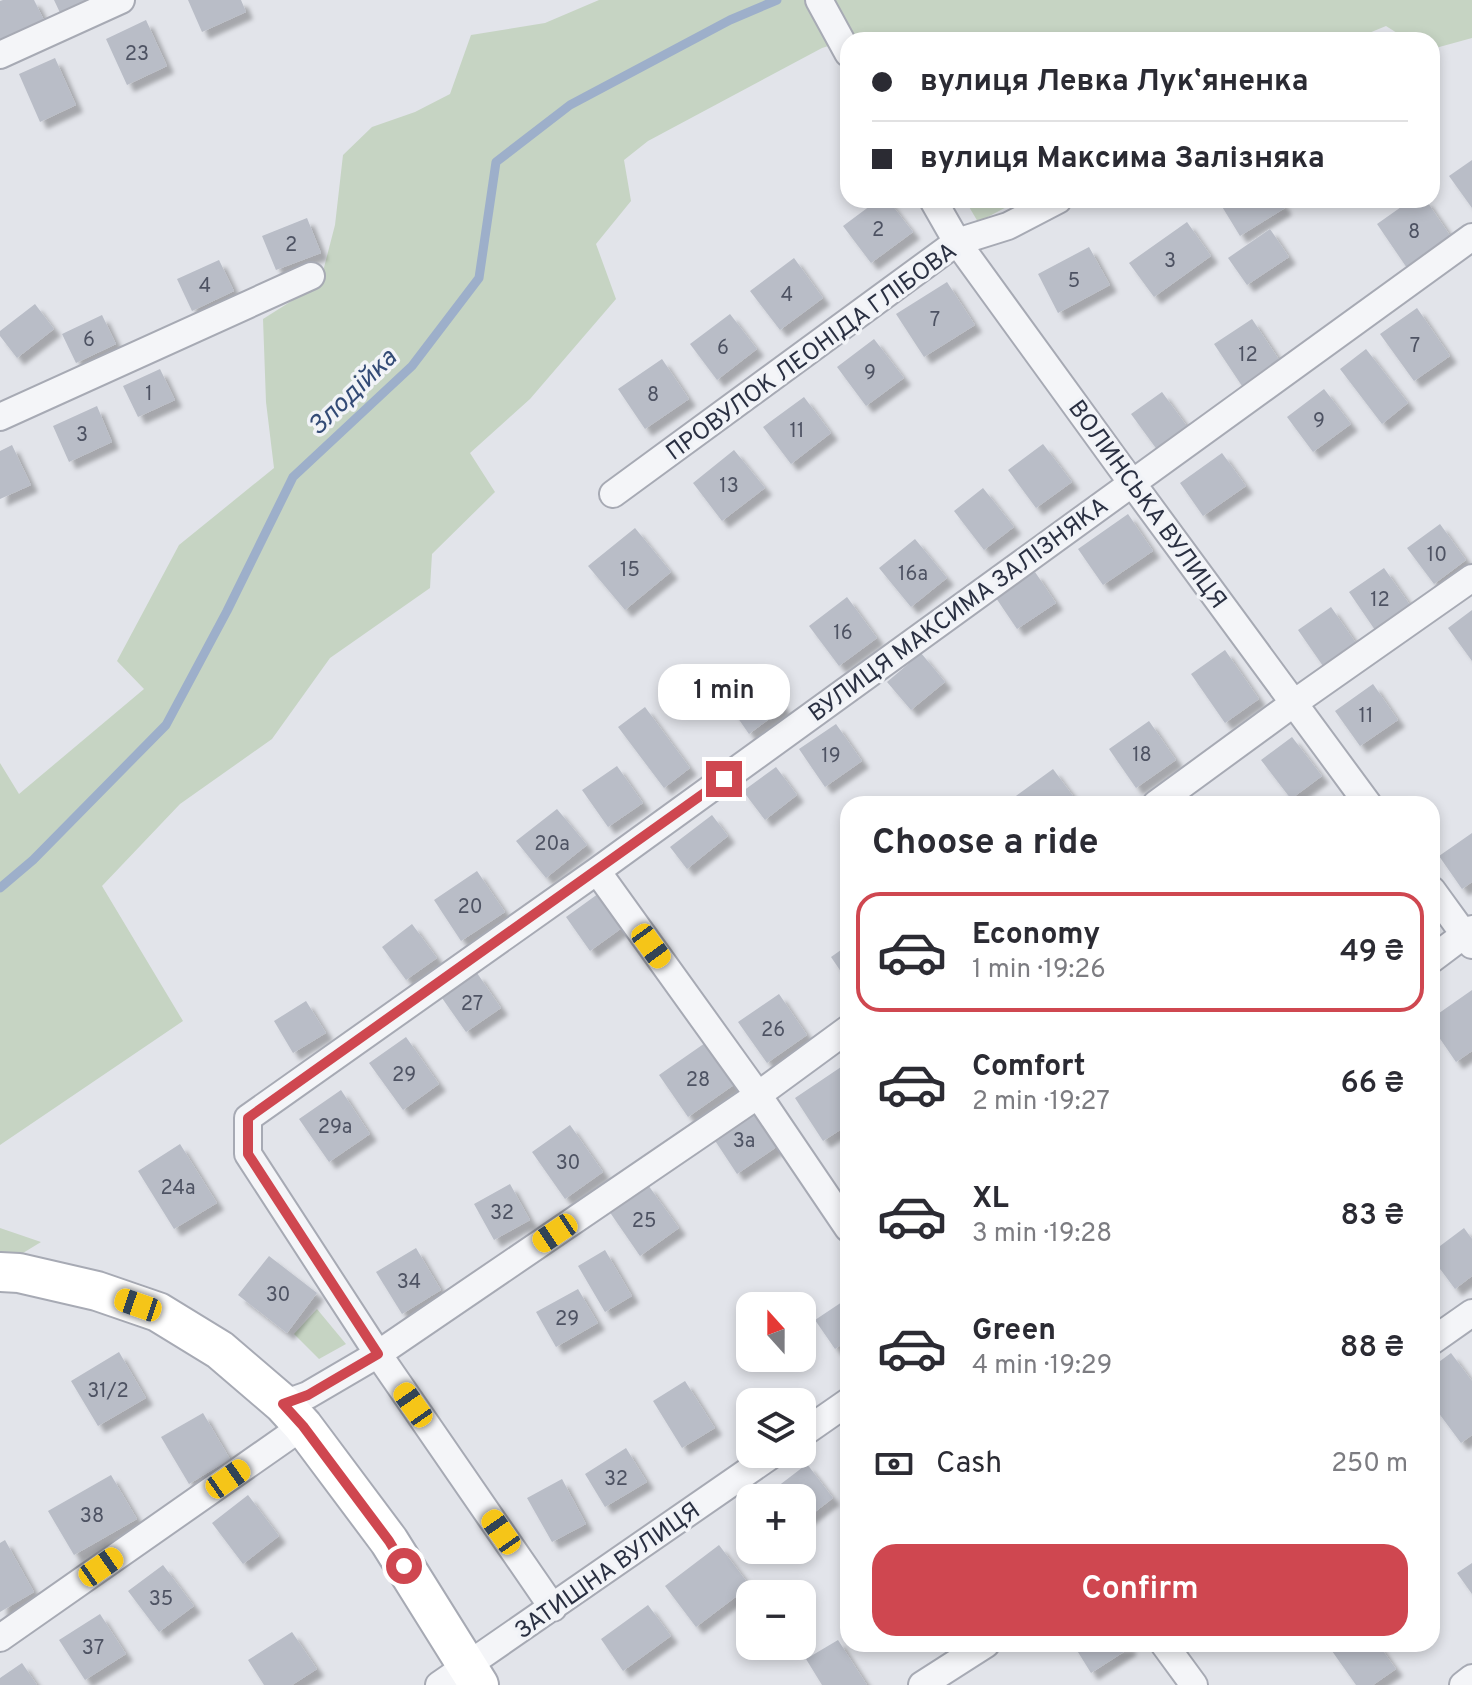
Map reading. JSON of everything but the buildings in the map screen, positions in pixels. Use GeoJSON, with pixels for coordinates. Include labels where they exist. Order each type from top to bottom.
{"type":"FeatureCollection","features":[{"type":"Feature","properties":{"kind":"street"},"geometry":{"type":"LineString","coordinates":[[0,55],[121,0]]}},
{"type":"Feature","properties":{"kind":"street"},"geometry":{"type":"LineString","coordinates":[[822,5],[840,38]]}},
{"type":"Feature","properties":{"kind":"street","name":"ВОЛИНСЬКА ВУЛИЦЯ"},"geometry":{"type":"LineString","coordinates":[[938,208],[957,242],[1362,796]]}},
{"type":"Feature","properties":{"kind":"street","name":"ПРОВУЛОК ЛЕОНІДА ГЛІБОВА"},"geometry":{"type":"LineString","coordinates":[[613,494],[957,242],[1008,226],[1043,208]]}},
{"type":"Feature","properties":{"kind":"street","name":"ВУЛИЦЯ МАКСИМА ЗАЛІЗНЯКА"},"geometry":{"type":"LineString","coordinates":[[378,1354],[248,1154],[248,1118],[597,871],[1472,237]]}},
{"type":"Feature","properties":{"kind":"street"},"geometry":{"type":"LineString","coordinates":[[0,417],[311,276]]}},
{"type":"Feature","properties":{"kind":"street"},"geometry":{"type":"LineString","coordinates":[[1167,796],[1472,578]]}},
{"type":"Feature","properties":{"kind":"street"},"geometry":{"type":"LineString","coordinates":[[597,871],[758,1095],[840,1216]]}},
{"type":"Feature","properties":{"kind":"street"},"geometry":{"type":"LineString","coordinates":[[1440,900],[1469,936],[1440,954]]}},
{"type":"Feature","properties":{"kind":"street"},"geometry":{"type":"LineString","coordinates":[[0,1638],[293,1415],[308,1395],[378,1354],[758,1095],[840,1035]]}},
{"type":"Feature","properties":{"kind":"street"},"geometry":{"type":"LineString","coordinates":[[0,1272],[19,1273],[97,1291],[158,1312],[220,1350],[293,1415],[389,1541],[462,1678]]}},
{"type":"Feature","properties":{"kind":"street"},"geometry":{"type":"LineString","coordinates":[[1440,1335],[1472,1313]]}},
{"type":"Feature","properties":{"kind":"street"},"geometry":{"type":"LineString","coordinates":[[378,1354],[553,1608]]}},
{"type":"Feature","properties":{"kind":"street"},"geometry":{"type":"LineString","coordinates":[[816,1424],[840,1408]]}},
{"type":"Feature","properties":{"kind":"street","name":"ЗАТИШНА ВУЛИЦЯ"},"geometry":{"type":"LineString","coordinates":[[462,1678],[553,1608],[753,1468]]}},
{"type":"Feature","properties":{"kind":"street"},"geometry":{"type":"LineString","coordinates":[[922,1685],[974,1652]]}},
{"type":"Feature","properties":{"kind":"street"},"geometry":{"type":"LineString","coordinates":[[1170,1652],[1194,1685]]}},
{"type":"Feature","properties":{"kind":"street"},"geometry":{"type":"LineString","coordinates":[[1463,1685],[1472,1678]]}},
{"type":"Feature","properties":{"kind":"green space"},"geometry":{"type":"Polygon","coordinates":[[[599,0],[1472,0],[1472,38],[1440,47],[1440,32],[1395,32],[1386,26],[1371,32],[840,32],[840,42],[822,48],[648,141],[624,160],[631,201],[596,244],[616,299],[530,399],[470,453],[495,492],[432,554],[430,588],[330,658],[272,739],[180,804],[102,886],[183,1021],[0,1145],[0,763],[19,794],[144,689],[117,661],[179,545],[274,468],[266,402],[263,319],[320,283],[335,225],[343,155],[372,127],[415,112],[450,94],[471,35],[545,23],[599,0]]]}},
{"type":"Feature","properties":{"kind":"green space"},"geometry":{"type":"Polygon","coordinates":[[[970,208],[1005,208],[978,222],[970,208]]]}},
{"type":"Feature","properties":{"kind":"green space"},"geometry":{"type":"Polygon","coordinates":[[[0,1228],[41,1242],[0,1267],[0,1228]]]}},
{"type":"Feature","properties":{"kind":"green space"},"geometry":{"type":"Polygon","coordinates":[[[317,1309],[346,1344],[319,1359],[294,1334],[317,1309]]]}},
{"type":"Feature","properties":{"kind":"waterway","name":"Злодійка"},"geometry":{"type":"LineString","coordinates":[[0,888],[33,860],[166,725],[293,477],[412,366],[479,278],[496,162],[570,105],[730,20],[777,0]]}},
{"type":"Feature","properties":{"kind":"route"},"geometry":{"type":"LineString","coordinates":[[404,1566],[389,1541],[283,1404],[308,1395],[378,1354],[248,1154],[248,1118],[724,779]]}}]}
